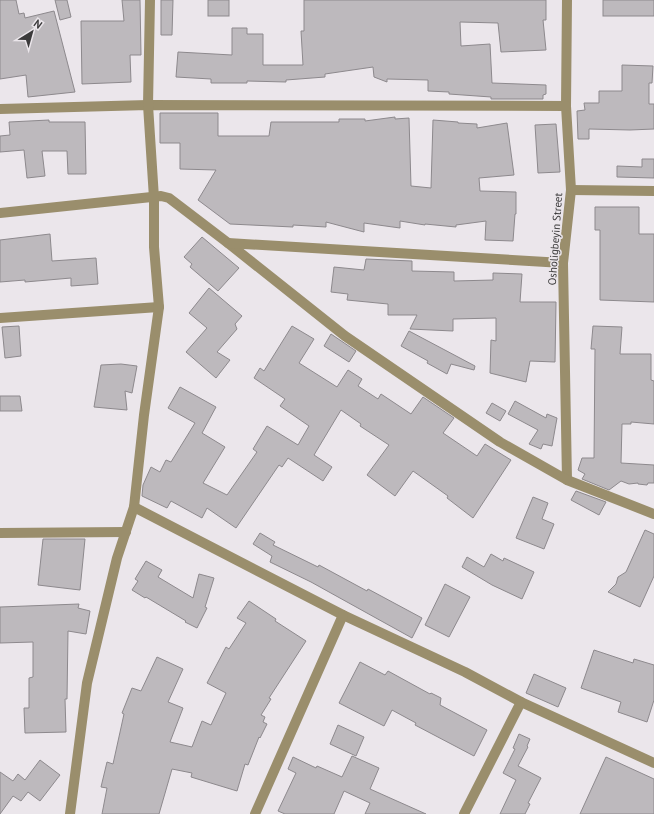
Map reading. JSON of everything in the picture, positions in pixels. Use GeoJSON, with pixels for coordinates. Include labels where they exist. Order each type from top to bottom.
{"type":"FeatureCollection","features":[{"type":"Feature","properties":{"kind":"street"},"geometry":{"type":"LineString","coordinates":[[70,814],[87,683],[117,558],[134,507],[144,415],[159,307],[154,247],[154,198],[148,105],[150,0]]}},
{"type":"Feature","properties":{"kind":"street","name":"Osholigbeyin Street"},"geometry":{"type":"LineString","coordinates":[[567,0],[566,106],[571,190],[563,263],[568,480]]}},
{"type":"Feature","properties":{"kind":"street"},"geometry":{"type":"LineString","coordinates":[[0,109],[148,105],[566,106]]}},
{"type":"Feature","properties":{"kind":"street"},"geometry":{"type":"LineString","coordinates":[[571,190],[654,191]]}},
{"type":"Feature","properties":{"kind":"street"},"geometry":{"type":"LineString","coordinates":[[0,213],[154,198],[161,196],[169,198],[344,336],[500,442],[568,480],[654,514]]}},
{"type":"Feature","properties":{"kind":"street"},"geometry":{"type":"LineString","coordinates":[[228,243],[563,263]]}},
{"type":"Feature","properties":{"kind":"street"},"geometry":{"type":"LineString","coordinates":[[0,318],[159,307]]}},
{"type":"Feature","properties":{"kind":"street"},"geometry":{"type":"LineString","coordinates":[[134,507],[343,615],[465,672],[521,702],[654,763]]}},
{"type":"Feature","properties":{"kind":"street"},"geometry":{"type":"LineString","coordinates":[[0,533],[126,532]]}},
{"type":"Feature","properties":{"kind":"street"},"geometry":{"type":"LineString","coordinates":[[255,814],[343,615]]}},
{"type":"Feature","properties":{"kind":"street"},"geometry":{"type":"LineString","coordinates":[[464,814],[521,702]]}},
{"type":"Feature","properties":{"kind":"building"},"geometry":{"type":"Polygon","coordinates":[[[0,0],[16,0],[19,14],[24,13],[25,18],[54,11],[75,92],[28,97],[26,75],[0,79],[0,0]]]}},
{"type":"Feature","properties":{"kind":"building"},"geometry":{"type":"Polygon","coordinates":[[[55,0],[67,0],[71,17],[60,20],[55,0]]]}},
{"type":"Feature","properties":{"kind":"building"},"geometry":{"type":"Polygon","coordinates":[[[122,0],[140,0],[141,55],[130,55],[131,82],[82,84],[81,21],[124,21],[122,0]]]}},
{"type":"Feature","properties":{"kind":"building"},"geometry":{"type":"Polygon","coordinates":[[[161,0],[173,0],[172,35],[161,35],[161,0]]]}},
{"type":"Feature","properties":{"kind":"building"},"geometry":{"type":"Polygon","coordinates":[[[208,0],[229,0],[229,16],[208,16],[208,0]]]}},
{"type":"Feature","properties":{"kind":"building"},"geometry":{"type":"Polygon","coordinates":[[[304,0],[546,0],[546,20],[543,20],[546,50],[501,52],[498,23],[460,22],[461,46],[490,44],[492,83],[546,85],[546,94],[543,95],[543,99],[491,99],[491,97],[428,91],[428,80],[387,79],[387,82],[374,77],[373,67],[325,74],[325,77],[286,80],[286,82],[247,81],[247,83],[211,83],[211,79],[176,77],[178,52],[232,55],[232,28],[247,28],[247,34],[263,34],[263,65],[303,65],[301,31],[304,31],[304,0]]]}},
{"type":"Feature","properties":{"kind":"building"},"geometry":{"type":"Polygon","coordinates":[[[603,0],[654,0],[654,16],[603,16],[603,0]]]}},
{"type":"Feature","properties":{"kind":"building"},"geometry":{"type":"Polygon","coordinates":[[[622,65],[653,66],[652,83],[649,83],[649,104],[654,104],[654,129],[589,129],[589,139],[578,139],[577,111],[585,110],[584,103],[599,103],[599,91],[622,91],[622,65]]]}},
{"type":"Feature","properties":{"kind":"building"},"geometry":{"type":"Polygon","coordinates":[[[160,113],[218,113],[218,136],[269,136],[271,122],[339,122],[339,119],[365,119],[365,121],[395,117],[395,119],[409,118],[411,186],[431,188],[433,120],[477,124],[477,128],[507,123],[514,175],[479,178],[480,191],[516,192],[516,214],[513,241],[485,240],[486,221],[456,225],[456,227],[425,225],[400,221],[400,228],[364,223],[364,232],[326,222],[326,227],[230,224],[198,200],[216,170],[180,169],[180,143],[160,143],[160,113]]]}},
{"type":"Feature","properties":{"kind":"building"},"geometry":{"type":"Polygon","coordinates":[[[49,120],[49,122],[85,122],[86,174],[68,174],[67,151],[42,151],[45,176],[27,178],[24,150],[0,152],[0,136],[10,135],[9,122],[49,120]]]}},
{"type":"Feature","properties":{"kind":"building"},"geometry":{"type":"Polygon","coordinates":[[[556,124],[560,172],[538,173],[535,125],[556,124]]]}},
{"type":"Feature","properties":{"kind":"building"},"geometry":{"type":"Polygon","coordinates":[[[642,159],[654,159],[654,178],[617,177],[617,166],[642,167],[642,159]]]}},
{"type":"Feature","properties":{"kind":"building"},"geometry":{"type":"Polygon","coordinates":[[[595,207],[639,207],[639,234],[654,234],[654,302],[600,300],[600,230],[595,230],[595,207]]]}},
{"type":"Feature","properties":{"kind":"building"},"geometry":{"type":"Polygon","coordinates":[[[50,234],[52,261],[96,258],[98,284],[71,286],[71,278],[25,282],[25,280],[0,282],[0,240],[50,234]]]}},
{"type":"Feature","properties":{"kind":"building"},"geometry":{"type":"Polygon","coordinates":[[[202,237],[239,268],[218,291],[190,267],[192,264],[184,257],[202,237]]]}},
{"type":"Feature","properties":{"kind":"building"},"geometry":{"type":"Polygon","coordinates":[[[366,259],[412,261],[412,271],[454,272],[454,281],[493,280],[493,273],[522,274],[520,302],[556,302],[555,362],[530,361],[526,382],[490,373],[491,340],[496,341],[496,318],[453,319],[453,331],[410,329],[417,315],[388,315],[388,304],[347,300],[348,294],[331,292],[334,267],[364,270],[366,259]]]}},
{"type":"Feature","properties":{"kind":"building"},"geometry":{"type":"Polygon","coordinates":[[[209,288],[242,316],[235,324],[237,329],[217,352],[230,360],[216,378],[186,352],[207,328],[189,313],[209,288]]]}},
{"type":"Feature","properties":{"kind":"building"},"geometry":{"type":"Polygon","coordinates":[[[19,326],[21,356],[5,358],[2,327],[19,326]]]}},
{"type":"Feature","properties":{"kind":"building"},"geometry":{"type":"Polygon","coordinates":[[[292,326],[314,339],[299,363],[337,387],[348,370],[362,379],[358,386],[378,399],[381,394],[411,414],[423,397],[454,418],[443,433],[477,456],[485,444],[511,460],[473,518],[447,498],[448,496],[413,471],[395,496],[367,475],[389,445],[360,426],[361,424],[341,410],[314,455],[332,467],[323,481],[288,458],[282,467],[279,465],[236,528],[207,508],[202,518],[171,501],[167,508],[142,496],[143,485],[151,467],[160,472],[166,460],[171,462],[195,423],[168,408],[180,387],[216,407],[202,433],[225,447],[203,483],[227,495],[257,452],[253,449],[267,426],[298,445],[309,426],[280,406],[285,399],[254,378],[260,368],[264,371],[292,326]]]}},
{"type":"Feature","properties":{"kind":"building"},"geometry":{"type":"Polygon","coordinates":[[[593,326],[622,327],[620,354],[651,354],[651,380],[654,381],[654,424],[631,422],[631,424],[622,424],[621,463],[654,465],[654,483],[648,483],[647,485],[638,483],[629,484],[621,481],[609,490],[582,479],[585,474],[578,470],[582,458],[594,458],[595,349],[591,349],[593,326]]]}},
{"type":"Feature","properties":{"kind":"building"},"geometry":{"type":"Polygon","coordinates":[[[409,331],[475,366],[474,370],[451,364],[447,374],[427,363],[428,361],[401,346],[409,331]]]}},
{"type":"Feature","properties":{"kind":"building"},"geometry":{"type":"Polygon","coordinates":[[[331,334],[356,351],[349,362],[324,346],[331,334]]]}},
{"type":"Feature","properties":{"kind":"building"},"geometry":{"type":"Polygon","coordinates":[[[121,364],[137,366],[132,393],[125,391],[127,410],[94,407],[101,365],[121,364]]]}},
{"type":"Feature","properties":{"kind":"building"},"geometry":{"type":"Polygon","coordinates":[[[0,396],[20,396],[22,411],[0,411],[0,396]]]}},
{"type":"Feature","properties":{"kind":"building"},"geometry":{"type":"Polygon","coordinates":[[[515,401],[546,418],[547,414],[557,418],[552,446],[543,444],[541,449],[529,444],[538,430],[508,414],[515,401]]]}},
{"type":"Feature","properties":{"kind":"building"},"geometry":{"type":"Polygon","coordinates":[[[492,403],[506,411],[500,421],[486,413],[492,403]]]}},
{"type":"Feature","properties":{"kind":"building"},"geometry":{"type":"Polygon","coordinates":[[[576,491],[606,502],[599,515],[571,500],[576,491]]]}},
{"type":"Feature","properties":{"kind":"building"},"geometry":{"type":"Polygon","coordinates":[[[533,497],[548,503],[542,519],[554,524],[544,549],[516,538],[533,497]]]}},
{"type":"Feature","properties":{"kind":"building"},"geometry":{"type":"Polygon","coordinates":[[[645,530],[654,534],[654,576],[640,607],[608,592],[616,584],[618,577],[626,572],[645,530]]]}},
{"type":"Feature","properties":{"kind":"building"},"geometry":{"type":"Polygon","coordinates":[[[260,533],[275,542],[273,545],[318,567],[319,565],[367,591],[368,589],[422,618],[412,638],[311,582],[270,562],[272,556],[253,544],[260,533]]]}},
{"type":"Feature","properties":{"kind":"building"},"geometry":{"type":"Polygon","coordinates":[[[43,539],[85,539],[80,590],[38,585],[43,539]]]}},
{"type":"Feature","properties":{"kind":"building"},"geometry":{"type":"Polygon","coordinates":[[[491,554],[503,561],[504,558],[534,572],[522,599],[492,585],[462,567],[467,557],[484,567],[491,554]]]}},
{"type":"Feature","properties":{"kind":"building"},"geometry":{"type":"Polygon","coordinates":[[[146,561],[162,570],[158,577],[193,598],[199,574],[214,578],[205,607],[207,608],[197,628],[132,590],[138,581],[135,579],[146,561]]]}},
{"type":"Feature","properties":{"kind":"building"},"geometry":{"type":"Polygon","coordinates":[[[445,584],[470,597],[449,637],[425,625],[445,584]]]}},
{"type":"Feature","properties":{"kind":"building"},"geometry":{"type":"Polygon","coordinates":[[[249,601],[276,619],[275,621],[306,641],[269,698],[271,699],[261,715],[265,717],[263,722],[267,724],[260,738],[259,737],[248,765],[245,764],[237,791],[191,777],[192,773],[172,769],[159,814],[102,814],[107,788],[101,787],[107,762],[113,764],[124,714],[122,713],[132,688],[141,691],[157,657],[183,669],[168,702],[183,708],[170,742],[192,747],[202,721],[211,725],[226,693],[207,683],[226,647],[229,649],[246,623],[237,618],[249,601]]]}},
{"type":"Feature","properties":{"kind":"building"},"geometry":{"type":"Polygon","coordinates":[[[79,604],[78,608],[90,611],[86,634],[68,631],[67,699],[65,699],[66,732],[25,733],[24,708],[29,708],[29,678],[33,677],[33,642],[0,643],[0,607],[79,604]]]}},
{"type":"Feature","properties":{"kind":"building"},"geometry":{"type":"Polygon","coordinates":[[[594,650],[633,663],[634,659],[654,665],[654,700],[647,722],[618,712],[621,702],[581,688],[594,650]]]}},
{"type":"Feature","properties":{"kind":"building"},"geometry":{"type":"Polygon","coordinates":[[[360,662],[385,675],[388,671],[430,694],[431,693],[441,698],[440,705],[487,730],[474,756],[415,725],[416,723],[392,710],[384,726],[339,703],[360,662]]]}},
{"type":"Feature","properties":{"kind":"building"},"geometry":{"type":"Polygon","coordinates":[[[534,674],[566,688],[558,707],[526,693],[534,674]]]}},
{"type":"Feature","properties":{"kind":"building"},"geometry":{"type":"Polygon","coordinates":[[[338,725],[364,737],[356,756],[330,744],[338,725]]]}},
{"type":"Feature","properties":{"kind":"building"},"geometry":{"type":"Polygon","coordinates":[[[519,734],[530,739],[527,746],[528,747],[518,766],[541,778],[528,803],[530,804],[525,814],[500,814],[516,780],[503,773],[515,749],[513,748],[519,734]]]}},
{"type":"Feature","properties":{"kind":"building"},"geometry":{"type":"Polygon","coordinates":[[[352,756],[379,768],[370,789],[426,814],[365,814],[370,803],[344,791],[334,814],[285,814],[278,811],[296,773],[288,769],[293,757],[316,768],[317,766],[342,777],[352,756]]]}},
{"type":"Feature","properties":{"kind":"building"},"geometry":{"type":"Polygon","coordinates":[[[606,757],[654,779],[654,814],[580,814],[606,757]]]}},
{"type":"Feature","properties":{"kind":"building"},"geometry":{"type":"Polygon","coordinates":[[[40,760],[60,775],[40,801],[28,792],[21,801],[13,796],[0,814],[0,772],[13,781],[18,774],[25,780],[40,760]]]}}]}
